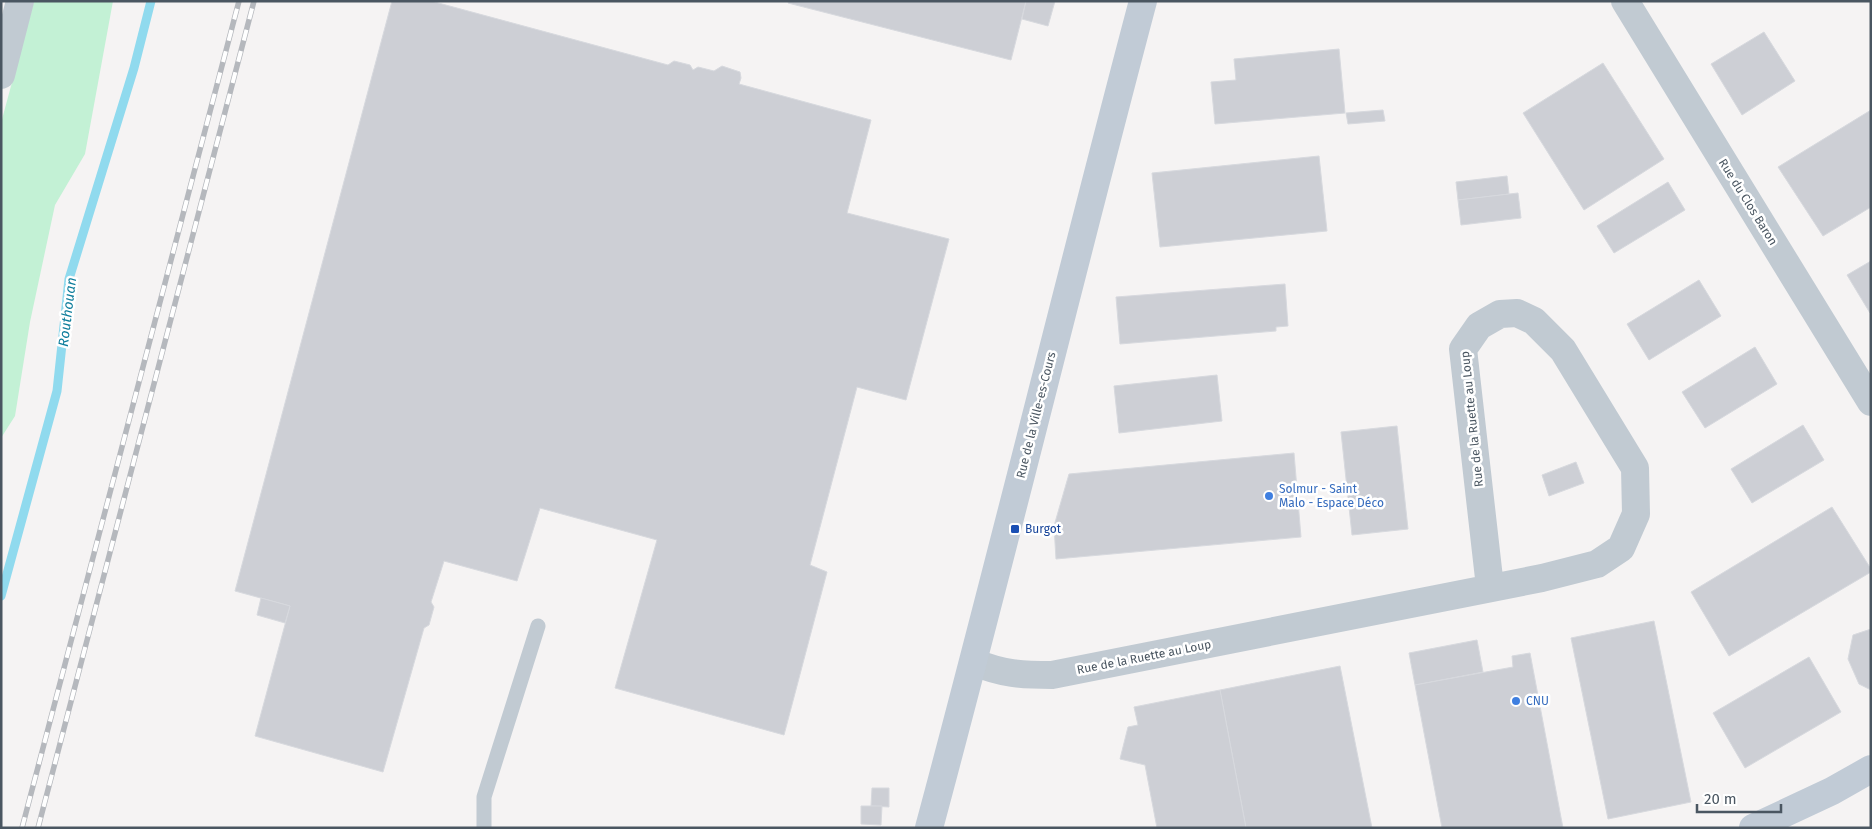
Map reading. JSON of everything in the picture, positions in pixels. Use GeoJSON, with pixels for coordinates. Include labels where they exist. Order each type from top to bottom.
{"type":"FeatureCollection","features":[{"type":"Feature","properties":{"kind":"street"},"geometry":{"type":"LineString","coordinates":[[1,75],[5,47],[20,1]]}},
{"type":"Feature","properties":{"kind":"street","name":"Rue de la Ville-es-Cours"},"geometry":{"type":"LineString","coordinates":[[929,828],[974,662],[1100,161],[1143,1]]}},
{"type":"Feature","properties":{"kind":"street","name":"Rue du Clos Baron"},"geometry":{"type":"LineString","coordinates":[[1625,1],[1871,402]]}},
{"type":"Feature","properties":{"kind":"street","name":"Rue de la Ruette au Loup"},"geometry":{"type":"LineString","coordinates":[[974,662],[990,669],[1019,675],[1052,675],[1542,578],[1597,564],[1621,548],[1636,514],[1634,468],[1562,350],[1534,321],[1517,313],[1500,314],[1479,326],[1463,349],[1490,587]]}},
{"type":"Feature","properties":{"kind":"street"},"geometry":{"type":"LineString","coordinates":[[1753,828],[1832,791],[1871,769]]}},
{"type":"Feature","properties":{"kind":"lane"},"geometry":{"type":"LineString","coordinates":[[484,828],[484,797],[538,626]]}},
{"type":"Feature","properties":{"kind":"green space"},"geometry":{"type":"Polygon","coordinates":[[[34,1],[113,1],[85,154],[55,205],[30,322],[15,416],[1,438],[1,123],[34,1]]]}},
{"type":"Feature","properties":{"kind":"building"},"geometry":{"type":"Polygon","coordinates":[[[392,1],[431,1],[668,65],[674,61],[690,65],[693,70],[698,67],[714,71],[722,66],[740,72],[739,84],[871,120],[847,213],[949,239],[906,400],[857,387],[810,565],[827,572],[784,735],[615,688],[657,540],[540,508],[517,581],[444,561],[431,602],[434,607],[429,625],[424,628],[383,772],[255,736],[290,606],[235,591],[392,1]]]}},
{"type":"Feature","properties":{"kind":"building"},"geometry":{"type":"Polygon","coordinates":[[[789,1],[1026,1],[1011,60],[788,3],[789,1]]]}},
{"type":"Feature","properties":{"kind":"building"},"geometry":{"type":"Polygon","coordinates":[[[1026,1],[1055,1],[1048,26],[1022,19],[1026,1]]]}},
{"type":"Feature","properties":{"kind":"building"},"geometry":{"type":"Polygon","coordinates":[[[1764,32],[1795,81],[1742,115],[1711,64],[1764,32]]]}},
{"type":"Feature","properties":{"kind":"building"},"geometry":{"type":"Polygon","coordinates":[[[1339,49],[1345,113],[1215,124],[1211,82],[1236,80],[1234,59],[1339,49]]]}},
{"type":"Feature","properties":{"kind":"building"},"geometry":{"type":"Polygon","coordinates":[[[1603,63],[1664,159],[1584,210],[1523,113],[1603,63]]]}},
{"type":"Feature","properties":{"kind":"building"},"geometry":{"type":"Polygon","coordinates":[[[1383,110],[1385,121],[1348,124],[1346,113],[1383,110]]]}},
{"type":"Feature","properties":{"kind":"building"},"geometry":{"type":"Polygon","coordinates":[[[1871,110],[1871,207],[1823,236],[1778,167],[1871,110]]]}},
{"type":"Feature","properties":{"kind":"building"},"geometry":{"type":"Polygon","coordinates":[[[1319,156],[1327,231],[1160,247],[1152,173],[1319,156]]]}},
{"type":"Feature","properties":{"kind":"building"},"geometry":{"type":"Polygon","coordinates":[[[1507,176],[1509,194],[1458,200],[1456,182],[1507,176]]]}},
{"type":"Feature","properties":{"kind":"building"},"geometry":{"type":"Polygon","coordinates":[[[1668,182],[1685,210],[1614,253],[1597,226],[1668,182]]]}},
{"type":"Feature","properties":{"kind":"building"},"geometry":{"type":"Polygon","coordinates":[[[1518,193],[1521,218],[1461,225],[1458,200],[1518,193]]]}},
{"type":"Feature","properties":{"kind":"building"},"geometry":{"type":"Polygon","coordinates":[[[1871,261],[1871,313],[1870,313],[1847,275],[1871,261]]]}},
{"type":"Feature","properties":{"kind":"building"},"geometry":{"type":"Polygon","coordinates":[[[1699,280],[1721,316],[1649,360],[1627,324],[1699,280]]]}},
{"type":"Feature","properties":{"kind":"building"},"geometry":{"type":"Polygon","coordinates":[[[1285,284],[1288,326],[1276,327],[1276,331],[1120,344],[1116,297],[1285,284]]]}},
{"type":"Feature","properties":{"kind":"building"},"geometry":{"type":"Polygon","coordinates":[[[1755,347],[1777,384],[1705,428],[1682,392],[1755,347]]]}},
{"type":"Feature","properties":{"kind":"building"},"geometry":{"type":"Polygon","coordinates":[[[1217,375],[1222,421],[1119,433],[1114,386],[1217,375]]]}},
{"type":"Feature","properties":{"kind":"building"},"geometry":{"type":"Polygon","coordinates":[[[1803,425],[1824,460],[1752,503],[1731,469],[1803,425]]]}},
{"type":"Feature","properties":{"kind":"building"},"geometry":{"type":"Polygon","coordinates":[[[1397,426],[1408,529],[1352,535],[1341,432],[1397,426]]]}},
{"type":"Feature","properties":{"kind":"building"},"geometry":{"type":"Polygon","coordinates":[[[1294,453],[1301,537],[1056,559],[1054,526],[1069,474],[1294,453]]]}},
{"type":"Feature","properties":{"kind":"building"},"geometry":{"type":"Polygon","coordinates":[[[1576,462],[1584,483],[1549,496],[1542,475],[1576,462]]]}},
{"type":"Feature","properties":{"kind":"building"},"geometry":{"type":"Polygon","coordinates":[[[1832,507],[1871,569],[1871,572],[1729,656],[1691,592],[1832,507]]]}},
{"type":"Feature","properties":{"kind":"building"},"geometry":{"type":"Polygon","coordinates":[[[261,598],[290,606],[285,623],[257,615],[261,598]]]}},
{"type":"Feature","properties":{"kind":"building"},"geometry":{"type":"Polygon","coordinates":[[[1654,621],[1691,802],[1608,819],[1571,638],[1654,621]]]}},
{"type":"Feature","properties":{"kind":"building"},"geometry":{"type":"Polygon","coordinates":[[[1871,629],[1871,690],[1859,684],[1848,659],[1853,635],[1871,629]]]}},
{"type":"Feature","properties":{"kind":"building"},"geometry":{"type":"Polygon","coordinates":[[[1477,640],[1483,672],[1415,685],[1409,653],[1477,640]]]}},
{"type":"Feature","properties":{"kind":"building"},"geometry":{"type":"Polygon","coordinates":[[[1530,653],[1563,828],[1442,828],[1415,685],[1513,667],[1512,656],[1530,653]]]}},
{"type":"Feature","properties":{"kind":"building"},"geometry":{"type":"Polygon","coordinates":[[[1809,657],[1841,712],[1745,768],[1713,713],[1809,657]]]}},
{"type":"Feature","properties":{"kind":"building"},"geometry":{"type":"Polygon","coordinates":[[[1340,666],[1372,828],[1246,828],[1220,690],[1340,666]]]}},
{"type":"Feature","properties":{"kind":"building"},"geometry":{"type":"Polygon","coordinates":[[[1220,690],[1246,828],[1157,828],[1145,765],[1120,759],[1128,727],[1138,725],[1134,707],[1220,690]]]}},
{"type":"Feature","properties":{"kind":"building"},"geometry":{"type":"Polygon","coordinates":[[[872,788],[889,788],[889,807],[871,806],[872,788]]]}},
{"type":"Feature","properties":{"kind":"building"},"geometry":{"type":"Polygon","coordinates":[[[861,806],[882,806],[881,825],[861,824],[861,806]]]}},
{"type":"Feature","properties":{"kind":"waterway","name":"Routhouan"},"geometry":{"type":"LineString","coordinates":[[1,596],[57,391],[69,279],[134,68],[151,1]]}},
{"type":"Feature","properties":{"kind":"railway"},"geometry":{"type":"LineString","coordinates":[[22,828],[239,1]]}},
{"type":"Feature","properties":{"kind":"railway"},"geometry":{"type":"LineString","coordinates":[[38,828],[254,1]]}},
{"type":"Feature","properties":{"kind":"place","name":"Solmur - Saint Malo - Espace Déco"},"geometry":{"type":"Point","coordinates":[1269,496]}},
{"type":"Feature","properties":{"kind":"place","name":"Burgot"},"geometry":{"type":"Point","coordinates":[1015,529]}},
{"type":"Feature","properties":{"kind":"place","name":"CNU"},"geometry":{"type":"Point","coordinates":[1516,701]}}]}
